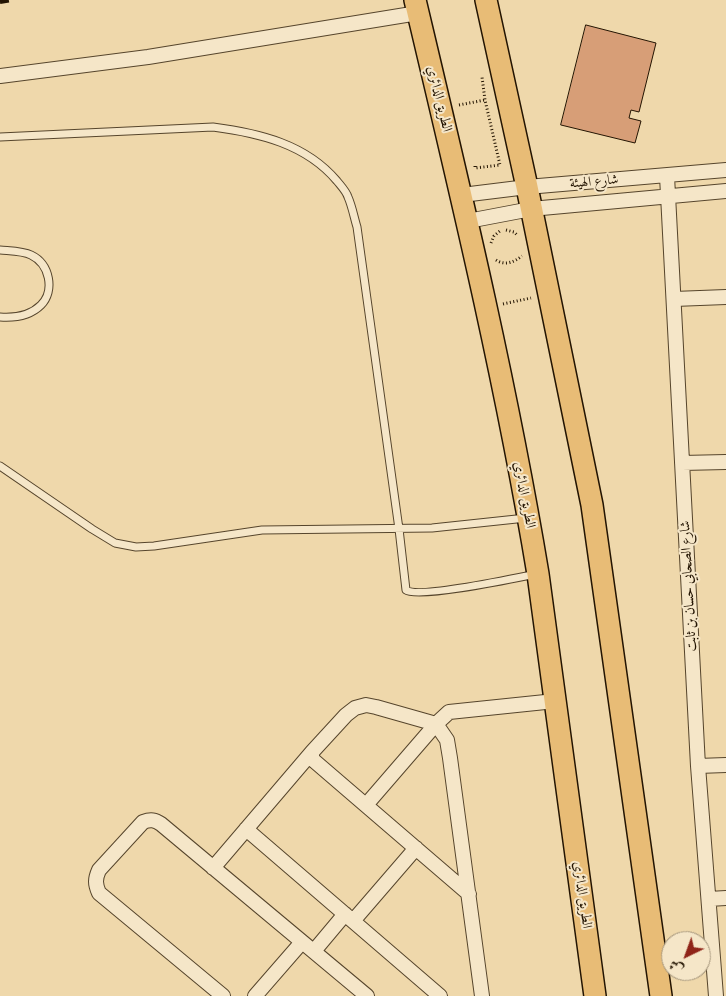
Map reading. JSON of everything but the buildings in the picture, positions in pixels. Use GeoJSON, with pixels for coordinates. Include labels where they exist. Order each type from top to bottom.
{"type":"FeatureCollection","features":[{"type":"Feature","properties":{"kind":"main road"},"geometry":{"type":"LineString","coordinates":[[486,0],[527,187],[592,505],[661,996]]}},
{"type":"Feature","properties":{"kind":"main road","name":"الطريق الدائري"},"geometry":{"type":"LineString","coordinates":[[416,7],[468,220],[529,517],[595,996]]}},
{"type":"Feature","properties":{"kind":"street"},"geometry":{"type":"LineString","coordinates":[[0,76],[148,57],[416,7]]}},
{"type":"Feature","properties":{"kind":"street","name":"شارع الهيئة"},"geometry":{"type":"LineString","coordinates":[[462,195],[527,187],[726,170]]}},
{"type":"Feature","properties":{"kind":"street","name":"شارع الصحابي حسان بن ثابت"},"geometry":{"type":"LineString","coordinates":[[668,176],[698,766],[716,996]]}},
{"type":"Feature","properties":{"kind":"street","name":"شارع الهيئة"},"geometry":{"type":"LineString","coordinates":[[468,220],[531,209],[726,192]]}},
{"type":"Feature","properties":{"kind":"street"},"geometry":{"type":"LineString","coordinates":[[674,299],[726,296]]}},
{"type":"Feature","properties":{"kind":"street"},"geometry":{"type":"LineString","coordinates":[[682,463],[726,462]]}},
{"type":"Feature","properties":{"kind":"street"},"geometry":{"type":"LineString","coordinates":[[366,806],[445,714],[455,710],[555,701]]}},
{"type":"Feature","properties":{"kind":"street"},"geometry":{"type":"LineString","coordinates":[[213,868],[312,752],[346,715],[355,708],[366,705],[436,724],[447,740],[449,750],[482,996]]}},
{"type":"Feature","properties":{"kind":"street"},"geometry":{"type":"LineString","coordinates":[[312,752],[311,756],[315,763],[469,894]]}},
{"type":"Feature","properties":{"kind":"street"},"geometry":{"type":"LineString","coordinates":[[698,766],[726,765]]}},
{"type":"Feature","properties":{"kind":"street"},"geometry":{"type":"LineString","coordinates":[[222,996],[99,893],[95,886],[99,870],[143,822],[149,820],[161,824],[367,996]]}},
{"type":"Feature","properties":{"kind":"street"},"geometry":{"type":"LineString","coordinates":[[246,829],[440,996]]}},
{"type":"Feature","properties":{"kind":"street"},"geometry":{"type":"LineString","coordinates":[[314,951],[349,918],[416,848]]}},
{"type":"Feature","properties":{"kind":"street"},"geometry":{"type":"LineString","coordinates":[[709,898],[726,898]]}},
{"type":"Feature","properties":{"kind":"street"},"geometry":{"type":"LineString","coordinates":[[255,996],[302,942]]}},
{"type":"Feature","properties":{"kind":"lane"},"geometry":{"type":"LineString","coordinates":[[0,137],[221,128],[244,131],[301,150],[328,170],[348,195],[357,226],[406,590],[411,593],[439,591],[538,574]]}},
{"type":"Feature","properties":{"kind":"lane"},"geometry":{"type":"LineString","coordinates":[[0,250],[31,255],[39,260],[49,278],[46,298],[40,306],[32,312],[12,318],[0,317]]}},
{"type":"Feature","properties":{"kind":"lane"},"geometry":{"type":"LineString","coordinates":[[0,466],[92,529],[115,542],[136,547],[271,529],[432,528],[529,517]]}},
{"type":"Feature","properties":{"kind":"path"},"geometry":{"type":"LineString","coordinates":[[473,159],[475,168],[500,164],[485,100],[482,73]]}},
{"type":"Feature","properties":{"kind":"path"},"geometry":{"type":"LineString","coordinates":[[456,97],[461,114]]}},
{"type":"Feature","properties":{"kind":"path"},"geometry":{"type":"LineString","coordinates":[[459,105],[485,100]]}},
{"type":"Feature","properties":{"kind":"path"},"geometry":{"type":"LineString","coordinates":[[496,260],[500,263],[508,263],[523,256]]}},
{"type":"Feature","properties":{"kind":"path"},"geometry":{"type":"LineString","coordinates":[[486,307],[549,294]]}},
{"type":"Feature","properties":{"kind":"railway"},"geometry":{"type":"LineString","coordinates":[[0,2],[13,0]]}}]}
